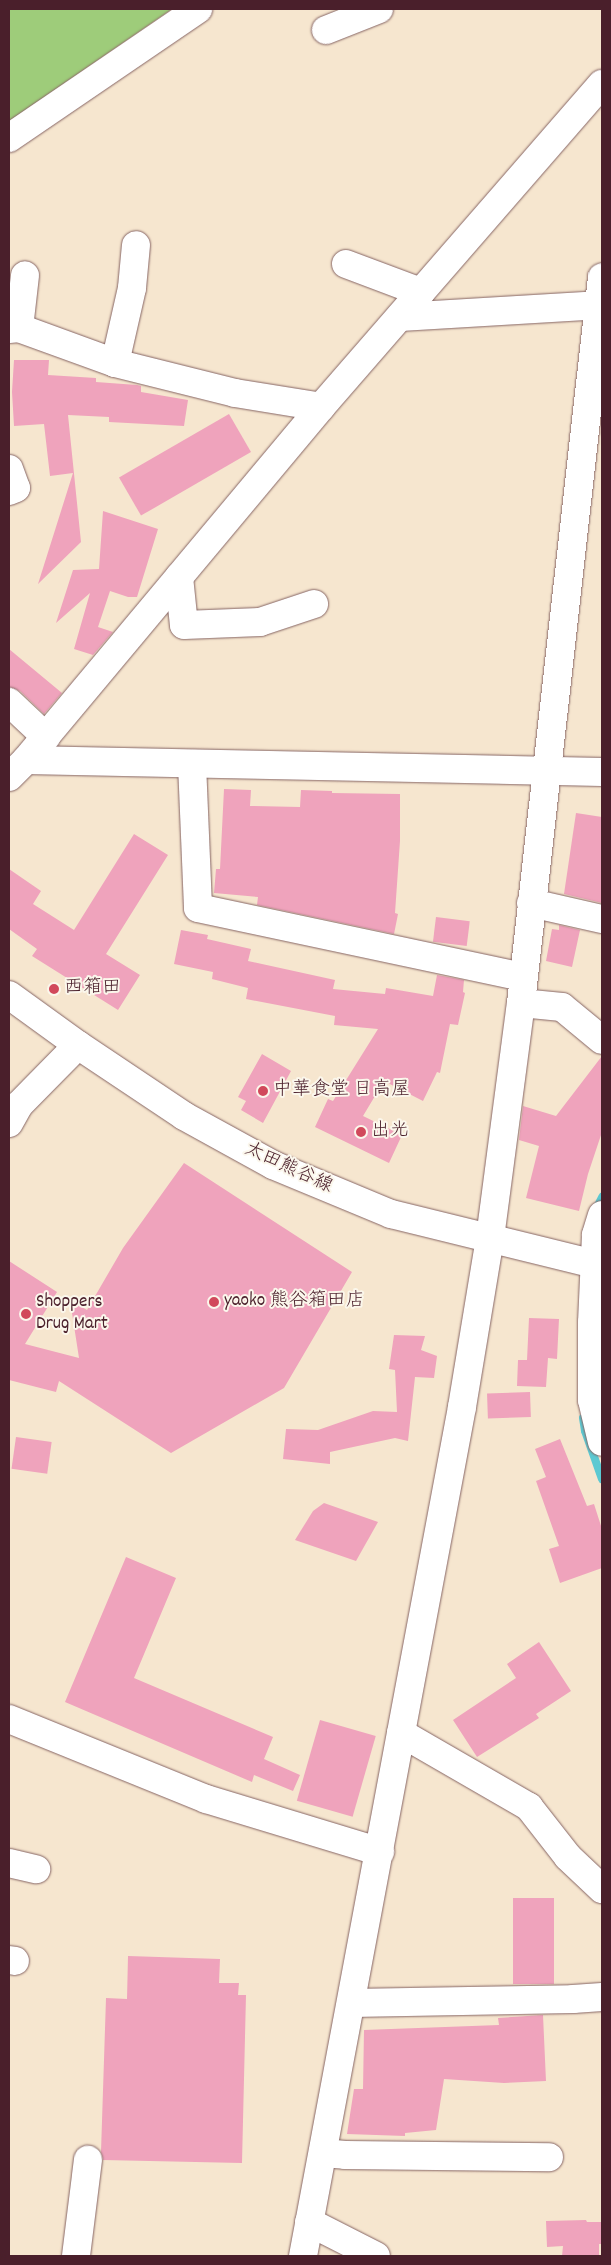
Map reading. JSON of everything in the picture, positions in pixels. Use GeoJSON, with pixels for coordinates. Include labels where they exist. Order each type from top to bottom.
{"type":"FeatureCollection","features":[{"type":"Feature","properties":{"kind":"street"},"geometry":{"type":"LineString","coordinates":[[9,138],[198,9]]}},
{"type":"Feature","properties":{"kind":"street"},"geometry":{"type":"LineString","coordinates":[[326,30],[379,9]]}},
{"type":"Feature","properties":{"kind":"street"},"geometry":{"type":"LineString","coordinates":[[18,768],[46,737],[321,407],[602,84]]}},
{"type":"Feature","properties":{"kind":"street"},"geometry":{"type":"LineString","coordinates":[[115,363],[132,288],[136,245]]}},
{"type":"Feature","properties":{"kind":"street"},"geometry":{"type":"LineString","coordinates":[[346,264],[420,292]]}},
{"type":"Feature","properties":{"kind":"street"},"geometry":{"type":"LineString","coordinates":[[25,275],[14,328],[115,363],[235,393],[321,407]]}},
{"type":"Feature","properties":{"kind":"street"},"geometry":{"type":"LineString","coordinates":[[303,2256],[462,1407],[490,1238],[522,990],[546,771],[590,500],[601,296],[400,317]]}},
{"type":"Feature","properties":{"kind":"street"},"geometry":{"type":"LineString","coordinates":[[9,468],[16,488],[9,491]]}},
{"type":"Feature","properties":{"kind":"street"},"geometry":{"type":"LineString","coordinates":[[179,577],[184,625],[260,622],[314,604]]}},
{"type":"Feature","properties":{"kind":"street"},"geometry":{"type":"LineString","coordinates":[[9,702],[46,737]]}},
{"type":"Feature","properties":{"kind":"street"},"geometry":{"type":"LineString","coordinates":[[192,764],[198,908],[522,990],[562,1007],[602,1040]]}},
{"type":"Feature","properties":{"kind":"street"},"geometry":{"type":"LineString","coordinates":[[18,768],[192,764],[602,772]]}},
{"type":"Feature","properties":{"kind":"street"},"geometry":{"type":"LineString","coordinates":[[531,903],[602,919]]}},
{"type":"Feature","properties":{"kind":"street","name":"太田熊谷線"},"geometry":{"type":"LineString","coordinates":[[9,995],[78,1045],[184,1116],[273,1166],[391,1214],[591,1263]]}},
{"type":"Feature","properties":{"kind":"street"},"geometry":{"type":"LineString","coordinates":[[9,1123],[19,1105],[78,1045]]}},
{"type":"Feature","properties":{"kind":"street"},"geometry":{"type":"LineString","coordinates":[[602,1215],[591,1263],[592,1400],[602,1442]]}},
{"type":"Feature","properties":{"kind":"street"},"geometry":{"type":"LineString","coordinates":[[9,1719],[206,1799],[380,1852]]}},
{"type":"Feature","properties":{"kind":"street"},"geometry":{"type":"LineString","coordinates":[[401,1733],[529,1807],[568,1857],[602,1889]]}},
{"type":"Feature","properties":{"kind":"street"},"geometry":{"type":"LineString","coordinates":[[9,1863],[36,1869]]}},
{"type":"Feature","properties":{"kind":"street"},"geometry":{"type":"LineString","coordinates":[[351,2003],[602,1997]]}},
{"type":"Feature","properties":{"kind":"street"},"geometry":{"type":"LineString","coordinates":[[323,2153],[345,2155],[548,2157]]}},
{"type":"Feature","properties":{"kind":"street"},"geometry":{"type":"LineString","coordinates":[[76,2256],[88,2160]]}},
{"type":"Feature","properties":{"kind":"street"},"geometry":{"type":"LineString","coordinates":[[309,2222],[376,2256]]}},
{"type":"Feature","properties":{"kind":"green space"},"geometry":{"type":"Polygon","coordinates":[[[9,9],[172,9],[9,121],[9,9]]]}},
{"type":"Feature","properties":{"kind":"building"},"geometry":{"type":"Polygon","coordinates":[[[14,360],[49,360],[48,375],[96,378],[96,382],[137,385],[141,386],[141,392],[188,400],[184,426],[109,422],[109,417],[68,415],[81,542],[38,584],[73,473],[50,476],[44,424],[14,426],[12,392],[14,360]]]}},
{"type":"Feature","properties":{"kind":"building"},"geometry":{"type":"Polygon","coordinates":[[[229,414],[251,452],[141,516],[119,478],[229,414]]]}},
{"type":"Feature","properties":{"kind":"building"},"geometry":{"type":"Polygon","coordinates":[[[103,511],[158,529],[137,597],[128,597],[110,591],[98,627],[113,632],[93,655],[74,649],[90,593],[56,623],[73,570],[99,569],[103,511]]]}},
{"type":"Feature","properties":{"kind":"building"},"geometry":{"type":"Polygon","coordinates":[[[9,649],[62,693],[44,714],[20,691],[9,687],[9,649]]]}},
{"type":"Feature","properties":{"kind":"building"},"geometry":{"type":"Polygon","coordinates":[[[224,789],[251,790],[250,806],[300,807],[301,790],[332,791],[332,793],[400,794],[400,841],[395,913],[398,914],[394,934],[257,905],[258,897],[214,893],[216,869],[220,869],[224,789]]]}},
{"type":"Feature","properties":{"kind":"building"},"geometry":{"type":"Polygon","coordinates":[[[576,813],[602,817],[602,903],[564,894],[576,813]]]}},
{"type":"Feature","properties":{"kind":"building"},"geometry":{"type":"Polygon","coordinates":[[[134,834],[168,855],[106,954],[140,975],[118,1010],[32,956],[37,949],[9,929],[9,869],[41,891],[33,904],[74,930],[134,834]]]}},
{"type":"Feature","properties":{"kind":"building"},"geometry":{"type":"Polygon","coordinates":[[[436,917],[470,921],[467,946],[433,942],[436,917]]]}},
{"type":"Feature","properties":{"kind":"building"},"geometry":{"type":"Polygon","coordinates":[[[559,925],[580,930],[572,967],[546,961],[552,929],[559,930],[559,925]]]}},
{"type":"Feature","properties":{"kind":"building"},"geometry":{"type":"Polygon","coordinates":[[[181,930],[208,935],[207,939],[251,949],[248,961],[335,980],[333,989],[385,994],[386,988],[433,996],[437,975],[464,980],[463,992],[465,993],[458,1025],[450,1024],[440,1073],[437,1072],[423,1101],[384,1081],[363,1116],[402,1135],[389,1163],[315,1127],[328,1099],[333,1101],[378,1029],[334,1025],[335,1016],[246,999],[248,988],[212,979],[213,972],[174,964],[181,930]]]}},
{"type":"Feature","properties":{"kind":"building"},"geometry":{"type":"Polygon","coordinates":[[[262,1054],[291,1071],[263,1123],[241,1110],[246,1101],[238,1097],[262,1054]]]}},
{"type":"Feature","properties":{"kind":"building"},"geometry":{"type":"Polygon","coordinates":[[[602,1056],[602,1132],[588,1174],[579,1211],[526,1198],[539,1146],[519,1140],[523,1106],[556,1116],[602,1056]]]}},
{"type":"Feature","properties":{"kind":"building","name":"yaoko 熊谷箱田店"},"geometry":{"type":"Polygon","coordinates":[[[184,1163],[352,1272],[284,1388],[171,1453],[59,1381],[56,1392],[9,1380],[9,1261],[57,1292],[25,1344],[79,1358],[70,1300],[87,1310],[123,1248],[184,1163]]]}},
{"type":"Feature","properties":{"kind":"building"},"geometry":{"type":"Polygon","coordinates":[[[529,1318],[559,1319],[557,1359],[548,1358],[546,1387],[517,1386],[518,1360],[527,1360],[529,1318]]]}},
{"type":"Feature","properties":{"kind":"building"},"geometry":{"type":"Polygon","coordinates":[[[394,1335],[425,1336],[421,1350],[437,1356],[434,1378],[415,1377],[408,1441],[395,1438],[330,1452],[330,1464],[283,1459],[286,1429],[318,1430],[373,1411],[397,1412],[395,1370],[389,1369],[394,1335]]]}},
{"type":"Feature","properties":{"kind":"building"},"geometry":{"type":"Polygon","coordinates":[[[530,1392],[531,1417],[488,1418],[487,1394],[530,1392]]]}},
{"type":"Feature","properties":{"kind":"building"},"geometry":{"type":"Polygon","coordinates":[[[16,1437],[52,1442],[47,1474],[12,1469],[16,1437]]]}},
{"type":"Feature","properties":{"kind":"building"},"geometry":{"type":"Polygon","coordinates":[[[560,1439],[587,1506],[594,1504],[602,1529],[602,1568],[560,1583],[549,1549],[559,1546],[536,1481],[546,1477],[535,1449],[560,1439]]]}},
{"type":"Feature","properties":{"kind":"building"},"geometry":{"type":"Polygon","coordinates":[[[324,1503],[378,1522],[356,1561],[295,1540],[313,1511],[324,1503]]]}},
{"type":"Feature","properties":{"kind":"building"},"geometry":{"type":"Polygon","coordinates":[[[126,1557],[176,1578],[134,1678],[273,1737],[264,1759],[300,1775],[293,1791],[254,1775],[252,1782],[65,1702],[126,1557]]]}},
{"type":"Feature","properties":{"kind":"building"},"geometry":{"type":"Polygon","coordinates":[[[539,1642],[571,1691],[536,1714],[539,1718],[477,1757],[453,1720],[516,1678],[507,1664],[539,1642]]]}},
{"type":"Feature","properties":{"kind":"building"},"geometry":{"type":"Polygon","coordinates":[[[320,1720],[376,1736],[353,1817],[297,1801],[320,1720]]]}},
{"type":"Feature","properties":{"kind":"building"},"geometry":{"type":"Polygon","coordinates":[[[513,1898],[554,1898],[554,1984],[513,1984],[513,1898]]]}},
{"type":"Feature","properties":{"kind":"building"},"geometry":{"type":"Polygon","coordinates":[[[128,1956],[220,1959],[219,1983],[239,1983],[238,1995],[246,1995],[242,2163],[103,2160],[101,2152],[106,1998],[127,1999],[128,1956]]]}},
{"type":"Feature","properties":{"kind":"building"},"geometry":{"type":"Polygon","coordinates":[[[543,2015],[546,2081],[504,2083],[444,2079],[436,2130],[405,2133],[405,2136],[347,2134],[354,2089],[363,2089],[364,2030],[499,2025],[498,2018],[543,2015]]]}},
{"type":"Feature","properties":{"kind":"building"},"geometry":{"type":"Polygon","coordinates":[[[586,2220],[587,2222],[602,2222],[602,2244],[599,2244],[599,2256],[562,2256],[563,2246],[547,2247],[546,2221],[586,2220]]]}},
{"type":"Feature","properties":{"kind":"waterway"},"geometry":{"type":"LineString","coordinates":[[595,1211],[602,1197]]}},
{"type":"Feature","properties":{"kind":"waterway"},"geometry":{"type":"LineString","coordinates":[[583,1418],[585,1431],[602,1479]]}},
{"type":"Feature","properties":{"kind":"place","name":"西箱田"},"geometry":{"type":"Point","coordinates":[54,989]}},
{"type":"Feature","properties":{"kind":"place","name":"中華食堂 日高屋"},"geometry":{"type":"Point","coordinates":[263,1091]}},
{"type":"Feature","properties":{"kind":"place","name":"出光"},"geometry":{"type":"Point","coordinates":[361,1132]}},
{"type":"Feature","properties":{"kind":"place","name":"yaoko 熊谷箱田店"},"geometry":{"type":"Point","coordinates":[214,1302]}},
{"type":"Feature","properties":{"kind":"place","name":"Shoppers Drug Mart"},"geometry":{"type":"Point","coordinates":[26,1314]}}]}
